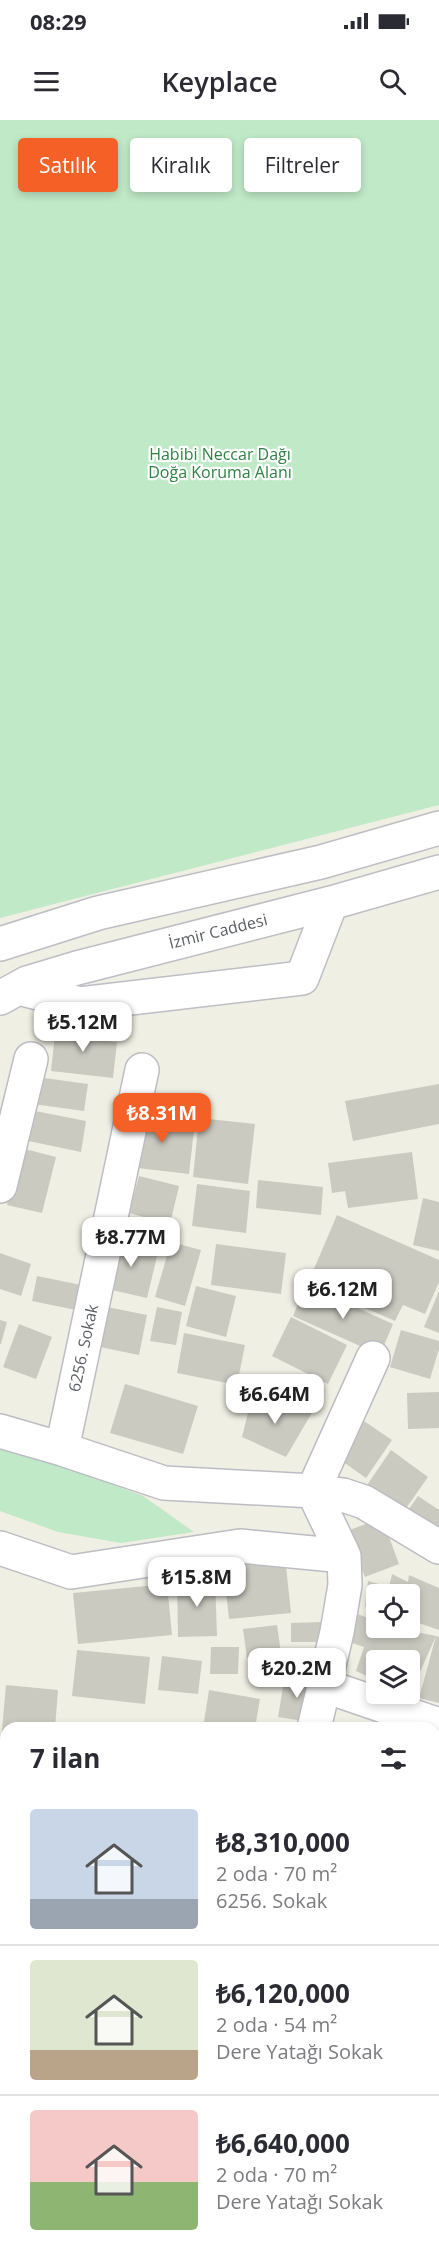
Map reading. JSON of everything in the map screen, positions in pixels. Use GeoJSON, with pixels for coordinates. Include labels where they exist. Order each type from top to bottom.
{"type":"FeatureCollection","features":[{"type":"Feature","properties":{"kind":"street"},"geometry":{"type":"LineString","coordinates":[[0,944],[98,913],[321,862],[439,828]]}},
{"type":"Feature","properties":{"kind":"street","name":"İzmir Caddesi"},"geometry":{"type":"LineString","coordinates":[[9,993],[27,983],[110,958],[331,903],[439,872]]}},
{"type":"Feature","properties":{"kind":"street"},"geometry":{"type":"LineString","coordinates":[[9,993],[80,1004],[302,978],[331,903]]}},
{"type":"Feature","properties":{"kind":"street"},"geometry":{"type":"LineString","coordinates":[[0,1186],[31,1059]]}},
{"type":"Feature","properties":{"kind":"street","name":"6256. Sokak"},"geometry":{"type":"LineString","coordinates":[[62,1449],[142,1070]]}},
{"type":"Feature","properties":{"kind":"street"},"geometry":{"type":"LineString","coordinates":[[316,1722],[342,1605],[344,1556],[313,1491],[373,1358]]}},
{"type":"Feature","properties":{"kind":"street"},"geometry":{"type":"LineString","coordinates":[[0,1431],[164,1483],[313,1491],[343,1495],[364,1502],[439,1547]]}},
{"type":"Feature","properties":{"kind":"street"},"geometry":{"type":"LineString","coordinates":[[0,1548],[71,1572],[240,1546],[344,1556]]}},
{"type":"Feature","properties":{"kind":"street"},"geometry":{"type":"LineString","coordinates":[[325,1686],[430,1722]]}},
{"type":"Feature","properties":{"kind":"green space","name":"Habibi Neccar Dağı Doğa Koruma Alanı"},"geometry":{"type":"Polygon","coordinates":[[[0,120],[439,120],[439,805],[0,918],[0,120]]]}},
{"type":"Feature","properties":{"kind":"green space"},"geometry":{"type":"Polygon","coordinates":[[[0,1442],[143,1496],[194,1532],[121,1543],[58,1532],[0,1511],[0,1442]]]}},
{"type":"Feature","properties":{"kind":"building"},"geometry":{"type":"Polygon","coordinates":[[[56,1025],[96,1029],[95,1040],[117,1042],[113,1078],[51,1071],[56,1025]]]}},
{"type":"Feature","properties":{"kind":"building"},"geometry":{"type":"Polygon","coordinates":[[[37,1077],[88,1084],[84,1111],[33,1104],[37,1077]]]}},
{"type":"Feature","properties":{"kind":"building"},"geometry":{"type":"Polygon","coordinates":[[[439,1084],[439,1124],[353,1141],[345,1101],[439,1084]]]}},
{"type":"Feature","properties":{"kind":"building"},"geometry":{"type":"Polygon","coordinates":[[[30,1110],[86,1121],[81,1152],[24,1140],[30,1110]]]}},
{"type":"Feature","properties":{"kind":"building"},"geometry":{"type":"Polygon","coordinates":[[[135,1114],[195,1121],[189,1174],[129,1167],[135,1114]]]}},
{"type":"Feature","properties":{"kind":"building"},"geometry":{"type":"Polygon","coordinates":[[[199,1118],[255,1124],[248,1184],[193,1177],[199,1118]]]}},
{"type":"Feature","properties":{"kind":"building"},"geometry":{"type":"Polygon","coordinates":[[[21,1148],[56,1157],[42,1213],[7,1205],[21,1148]]]}},
{"type":"Feature","properties":{"kind":"building"},"geometry":{"type":"Polygon","coordinates":[[[412,1152],[418,1199],[348,1208],[345,1191],[332,1193],[328,1163],[412,1152]]]}},
{"type":"Feature","properties":{"kind":"building"},"geometry":{"type":"Polygon","coordinates":[[[139,1176],[179,1186],[170,1224],[129,1213],[139,1176]]]}},
{"type":"Feature","properties":{"kind":"building"},"geometry":{"type":"Polygon","coordinates":[[[258,1180],[323,1187],[321,1215],[256,1208],[258,1180]]]}},
{"type":"Feature","properties":{"kind":"building"},"geometry":{"type":"Polygon","coordinates":[[[197,1184],[250,1191],[246,1233],[192,1226],[197,1184]]]}},
{"type":"Feature","properties":{"kind":"building"},"geometry":{"type":"Polygon","coordinates":[[[423,1198],[439,1202],[439,1251],[413,1245],[423,1198]]]}},
{"type":"Feature","properties":{"kind":"building"},"geometry":{"type":"Polygon","coordinates":[[[337,1215],[439,1260],[439,1282],[425,1314],[403,1305],[395,1321],[308,1283],[337,1215]]]}},
{"type":"Feature","properties":{"kind":"building"},"geometry":{"type":"Polygon","coordinates":[[[115,1237],[159,1248],[147,1298],[103,1288],[115,1237]]]}},
{"type":"Feature","properties":{"kind":"building"},"geometry":{"type":"Polygon","coordinates":[[[171,1242],[201,1250],[185,1306],[155,1297],[171,1242]]]}},
{"type":"Feature","properties":{"kind":"building"},"geometry":{"type":"Polygon","coordinates":[[[216,1244],[286,1253],[281,1294],[211,1285],[216,1244]]]}},
{"type":"Feature","properties":{"kind":"building"},"geometry":{"type":"Polygon","coordinates":[[[0,1253],[31,1264],[21,1296],[0,1289],[0,1253]]]}},
{"type":"Feature","properties":{"kind":"building"},"geometry":{"type":"Polygon","coordinates":[[[37,1276],[86,1286],[81,1311],[32,1301],[37,1276]]]}},
{"type":"Feature","properties":{"kind":"building"},"geometry":{"type":"Polygon","coordinates":[[[306,1285],[393,1324],[380,1355],[293,1316],[306,1285]]]}},
{"type":"Feature","properties":{"kind":"building"},"geometry":{"type":"Polygon","coordinates":[[[196,1286],[236,1296],[226,1337],[186,1326],[196,1286]]]}},
{"type":"Feature","properties":{"kind":"building"},"geometry":{"type":"Polygon","coordinates":[[[439,1291],[439,1333],[424,1327],[439,1291]]]}},
{"type":"Feature","properties":{"kind":"building"},"geometry":{"type":"Polygon","coordinates":[[[102,1306],[147,1315],[139,1355],[95,1346],[102,1306]]]}},
{"type":"Feature","properties":{"kind":"building"},"geometry":{"type":"Polygon","coordinates":[[[157,1307],[182,1312],[176,1345],[150,1341],[157,1307]]]}},
{"type":"Feature","properties":{"kind":"building"},"geometry":{"type":"Polygon","coordinates":[[[291,1317],[347,1345],[328,1384],[272,1356],[291,1317]]]}},
{"type":"Feature","properties":{"kind":"building"},"geometry":{"type":"Polygon","coordinates":[[[0,1320],[7,1322],[1,1344],[0,1344],[0,1320]]]}},
{"type":"Feature","properties":{"kind":"building"},"geometry":{"type":"Polygon","coordinates":[[[19,1324],[52,1337],[36,1379],[3,1367],[19,1324]]]}},
{"type":"Feature","properties":{"kind":"building"},"geometry":{"type":"Polygon","coordinates":[[[401,1330],[439,1341],[439,1349],[430,1379],[390,1367],[401,1330]]]}},
{"type":"Feature","properties":{"kind":"building"},"geometry":{"type":"Polygon","coordinates":[[[184,1333],[245,1345],[237,1385],[177,1373],[184,1333]]]}},
{"type":"Feature","properties":{"kind":"building"},"geometry":{"type":"Polygon","coordinates":[[[125,1384],[198,1406],[183,1454],[110,1433],[125,1384]]]}},
{"type":"Feature","properties":{"kind":"building"},"geometry":{"type":"Polygon","coordinates":[[[439,1392],[439,1428],[408,1429],[407,1393],[439,1392]]]}},
{"type":"Feature","properties":{"kind":"building"},"geometry":{"type":"Polygon","coordinates":[[[252,1396],[313,1411],[286,1457],[242,1437],[252,1396]]]}},
{"type":"Feature","properties":{"kind":"building"},"geometry":{"type":"Polygon","coordinates":[[[358,1417],[392,1440],[366,1478],[332,1454],[358,1417]]]}},
{"type":"Feature","properties":{"kind":"building"},"geometry":{"type":"Polygon","coordinates":[[[391,1450],[428,1477],[402,1514],[365,1488],[391,1450]]]}},
{"type":"Feature","properties":{"kind":"building"},"geometry":{"type":"Polygon","coordinates":[[[418,1496],[439,1510],[439,1537],[404,1516],[418,1496]]]}},
{"type":"Feature","properties":{"kind":"building"},"geometry":{"type":"Polygon","coordinates":[[[382,1518],[399,1564],[365,1577],[347,1531],[382,1518]]]}},
{"type":"Feature","properties":{"kind":"building"},"geometry":{"type":"Polygon","coordinates":[[[285,1557],[291,1613],[229,1619],[223,1563],[285,1557]]]}},
{"type":"Feature","properties":{"kind":"building"},"geometry":{"type":"Polygon","coordinates":[[[392,1574],[408,1582],[409,1575],[439,1588],[439,1630],[420,1623],[420,1584],[390,1584],[392,1574]]]}},
{"type":"Feature","properties":{"kind":"building"},"geometry":{"type":"Polygon","coordinates":[[[215,1579],[217,1636],[178,1637],[177,1580],[215,1579]]]}},
{"type":"Feature","properties":{"kind":"building"},"geometry":{"type":"Polygon","coordinates":[[[167,1584],[172,1635],[78,1644],[73,1593],[167,1584]]]}},
{"type":"Feature","properties":{"kind":"building"},"geometry":{"type":"Polygon","coordinates":[[[347,1610],[366,1617],[366,1638],[420,1638],[420,1633],[436,1636],[420,1672],[420,1650],[366,1650],[366,1676],[356,1671],[364,1647],[340,1639],[347,1610]]]}},
{"type":"Feature","properties":{"kind":"building"},"geometry":{"type":"Polygon","coordinates":[[[322,1622],[322,1642],[291,1642],[291,1623],[322,1622]]]}},
{"type":"Feature","properties":{"kind":"building"},"geometry":{"type":"Polygon","coordinates":[[[277,1625],[281,1653],[247,1658],[243,1629],[277,1625]]]}},
{"type":"Feature","properties":{"kind":"building"},"geometry":{"type":"Polygon","coordinates":[[[436,1636],[439,1637],[439,1703],[420,1698],[436,1636]]]}},
{"type":"Feature","properties":{"kind":"building"},"geometry":{"type":"Polygon","coordinates":[[[211,1647],[239,1647],[238,1674],[210,1674],[211,1647]]]}},
{"type":"Feature","properties":{"kind":"building"},"geometry":{"type":"Polygon","coordinates":[[[77,1650],[150,1657],[145,1704],[72,1696],[77,1650]]]}},
{"type":"Feature","properties":{"kind":"building"},"geometry":{"type":"Polygon","coordinates":[[[162,1656],[202,1661],[198,1694],[158,1690],[162,1656]]]}},
{"type":"Feature","properties":{"kind":"building"},"geometry":{"type":"Polygon","coordinates":[[[285,1675],[317,1680],[310,1722],[278,1717],[285,1675]]]}},
{"type":"Feature","properties":{"kind":"building"},"geometry":{"type":"Polygon","coordinates":[[[6,1685],[58,1690],[55,1722],[3,1722],[6,1685]]]}},
{"type":"Feature","properties":{"kind":"building"},"geometry":{"type":"Polygon","coordinates":[[[209,1690],[260,1699],[256,1722],[204,1722],[209,1690]]]}}]}
